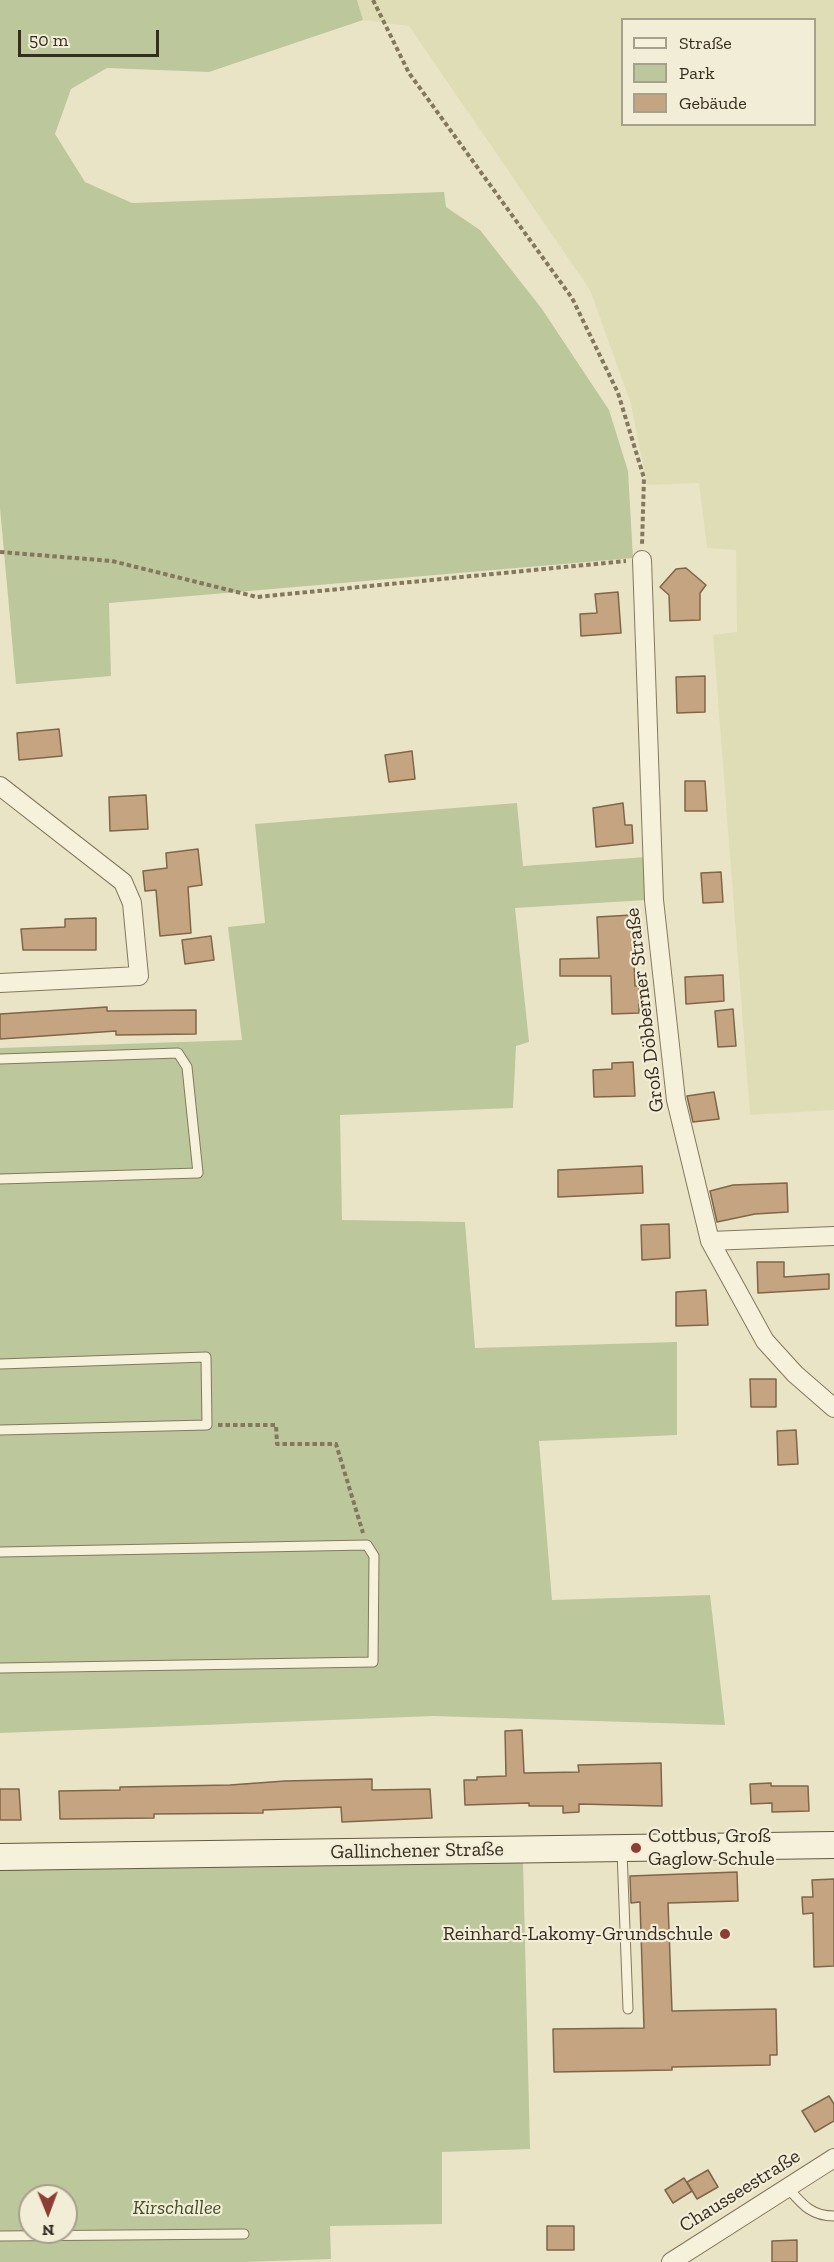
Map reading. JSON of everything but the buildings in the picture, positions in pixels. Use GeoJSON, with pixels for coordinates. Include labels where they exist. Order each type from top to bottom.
{"type":"FeatureCollection","features":[{"type":"Feature","properties":{"kind":"street","name":"Groß Döbberner Straße"},"geometry":{"type":"LineString","coordinates":[[642,560],[654,900],[676,1100],[710,1242],[765,1341],[795,1374],[834,1408]]}},
{"type":"Feature","properties":{"kind":"street"},"geometry":{"type":"LineString","coordinates":[[0,786],[123,882],[132,903],[139,976],[0,983]]}},
{"type":"Feature","properties":{"kind":"street"},"geometry":{"type":"LineString","coordinates":[[710,1242],[834,1236]]}},
{"type":"Feature","properties":{"kind":"street","name":"Gallinchener Straße"},"geometry":{"type":"LineString","coordinates":[[0,1857],[834,1845]]}},
{"type":"Feature","properties":{"kind":"street","name":"Chausseestraße"},"geometry":{"type":"LineString","coordinates":[[671,2262],[834,2158]]}},
{"type":"Feature","properties":{"kind":"lane"},"geometry":{"type":"LineString","coordinates":[[0,1059],[178,1053],[186,1067],[198,1173],[0,1179]]}},
{"type":"Feature","properties":{"kind":"lane"},"geometry":{"type":"LineString","coordinates":[[0,1364],[206,1357],[207,1425],[0,1430]]}},
{"type":"Feature","properties":{"kind":"lane"},"geometry":{"type":"LineString","coordinates":[[0,1552],[366,1545],[374,1556],[373,1662],[0,1668]]}},
{"type":"Feature","properties":{"kind":"lane"},"geometry":{"type":"LineString","coordinates":[[622,1848],[628,2009]]}},
{"type":"Feature","properties":{"kind":"lane"},"geometry":{"type":"LineString","coordinates":[[788,2188],[806,2210],[821,2216],[834,2216]]}},
{"type":"Feature","properties":{"kind":"lane"},"geometry":{"type":"LineString","coordinates":[[0,2236],[244,2234]]}},
{"type":"Feature","properties":{"kind":"path"},"geometry":{"type":"LineString","coordinates":[[0,552],[112,561],[257,597],[642,560],[644,478],[618,393],[608,372],[572,298],[409,74],[373,0]]}},
{"type":"Feature","properties":{"kind":"path"},"geometry":{"type":"LineString","coordinates":[[207,1425],[276,1425],[277,1444],[336,1444],[366,1545]]}},
{"type":"Feature","properties":{"kind":"shaded area"},"geometry":{"type":"Polygon","coordinates":[[[357,0],[834,0],[834,1110],[750,1115],[713,635],[737,632],[736,550],[707,548],[699,483],[647,485],[631,404],[590,290],[409,26],[363,20],[357,0]]]}},
{"type":"Feature","properties":{"kind":"green space"},"geometry":{"type":"Polygon","coordinates":[[[0,0],[357,0],[363,20],[209,72],[107,68],[71,89],[55,134],[85,182],[132,203],[444,192],[446,207],[480,230],[542,309],[609,410],[628,471],[633,558],[109,603],[111,676],[16,684],[0,508],[0,0]]]}},
{"type":"Feature","properties":{"kind":"green space"},"geometry":{"type":"Polygon","coordinates":[[[517,803],[523,866],[646,857],[647,900],[515,908],[529,1042],[516,1046],[513,1108],[340,1115],[342,1220],[465,1222],[475,1348],[677,1342],[677,1435],[539,1441],[552,1600],[710,1595],[725,1725],[433,1716],[0,1733],[0,1048],[242,1040],[228,927],[265,923],[255,824],[517,803]]]}},
{"type":"Feature","properties":{"kind":"green space","name":"Kirschallee"},"geometry":{"type":"Polygon","coordinates":[[[523,1860],[530,2149],[442,2152],[442,2224],[330,2226],[331,2259],[245,2262],[0,2262],[0,1866],[523,1860]]]}},
{"type":"Feature","properties":{"kind":"place","name":"Cottbus, Groß Gaglow Schule"},"geometry":{"type":"Point","coordinates":[636,1848]}},
{"type":"Feature","properties":{"kind":"place","name":"Reinhard-Lakomy-Grundschule"},"geometry":{"type":"Point","coordinates":[725,1934]}}]}
